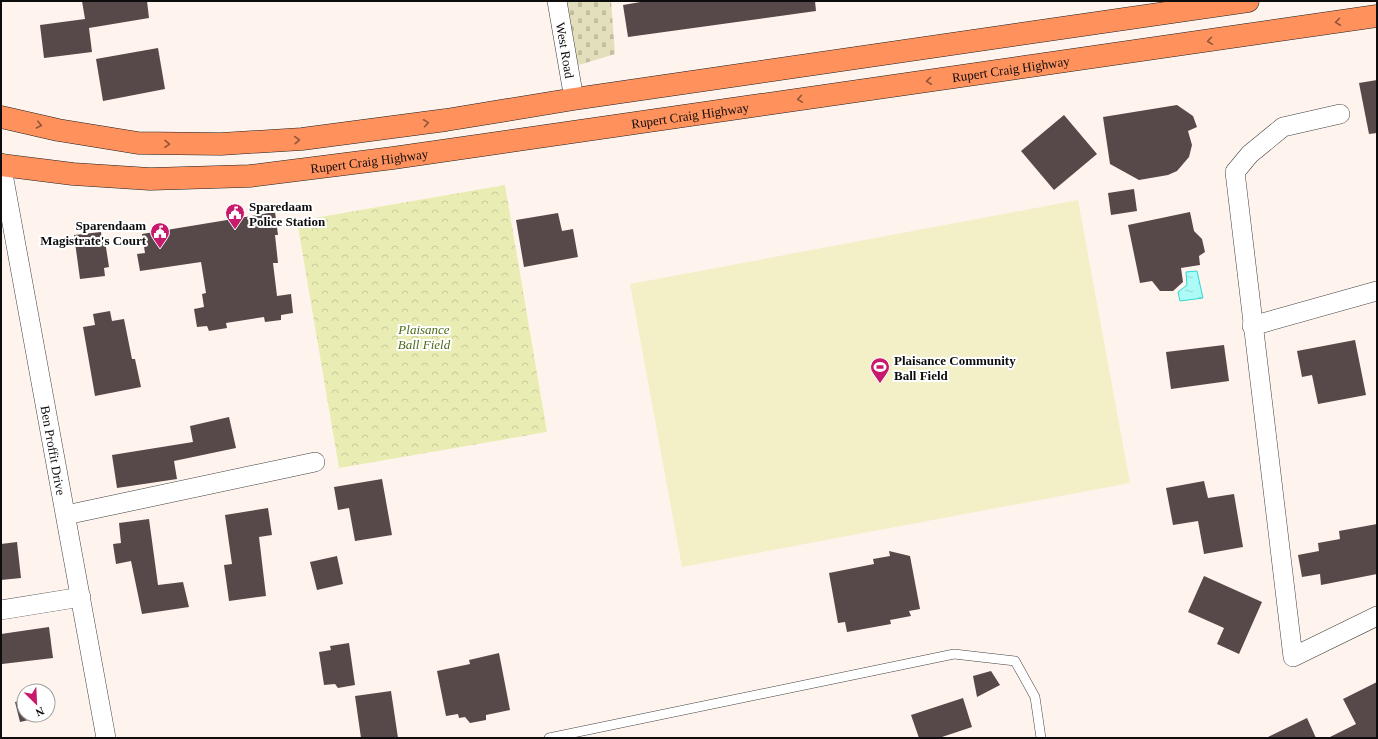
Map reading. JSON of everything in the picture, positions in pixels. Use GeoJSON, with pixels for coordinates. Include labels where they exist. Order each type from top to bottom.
{"type":"FeatureCollection","features":[{"type":"Feature","properties":{"kind":"main road"},"geometry":{"type":"LineString","coordinates":[[1,117],[58,130],[138,143],[221,144],[302,139],[446,120],[574,99],[1208,4],[1248,1]]}},
{"type":"Feature","properties":{"kind":"main road","name":"Rupert Craig Highway"},"geometry":{"type":"LineString","coordinates":[[1,165],[73,174],[150,179],[250,176],[392,158],[1377,16]]}},
{"type":"Feature","properties":{"kind":"street","name":"West Road"},"geometry":{"type":"LineString","coordinates":[[557,1],[574,99]]}},
{"type":"Feature","properties":{"kind":"street"},"geometry":{"type":"LineString","coordinates":[[1340,114],[1283,127],[1250,154],[1235,172],[1252,326],[1293,657],[1377,616]]}},
{"type":"Feature","properties":{"kind":"street","name":"Ben Proffit Drive"},"geometry":{"type":"LineString","coordinates":[[1,165],[106,738]]}},
{"type":"Feature","properties":{"kind":"street"},"geometry":{"type":"LineString","coordinates":[[1252,326],[1377,291]]}},
{"type":"Feature","properties":{"kind":"street"},"geometry":{"type":"LineString","coordinates":[[66,515],[315,462]]}},
{"type":"Feature","properties":{"kind":"street"},"geometry":{"type":"LineString","coordinates":[[1,610],[81,597]]}},
{"type":"Feature","properties":{"kind":"lane"},"geometry":{"type":"LineString","coordinates":[[550,738],[954,654],[1015,661],[1035,697],[1041,738]]}},
{"type":"Feature","properties":{"kind":"green space"},"geometry":{"type":"Polygon","coordinates":[[[557,1],[611,1],[615,54],[569,68],[557,1]]]}},
{"type":"Feature","properties":{"kind":"green space","name":"Plaisance Ball Field"},"geometry":{"type":"Polygon","coordinates":[[[505,185],[547,432],[339,468],[297,221],[505,185]]]}},
{"type":"Feature","properties":{"kind":"shaded area","name":"Plaisance Community Ball Field"},"geometry":{"type":"Polygon","coordinates":[[[1078,200],[1130,483],[682,567],[630,284],[1078,200]]]}},
{"type":"Feature","properties":{"kind":"water"},"geometry":{"type":"Polygon","coordinates":[[[1197,271],[1203,298],[1180,301],[1178,292],[1187,285],[1186,272],[1197,271]]]}},
{"type":"Feature","properties":{"kind":"building"},"geometry":{"type":"Polygon","coordinates":[[[82,1],[147,1],[149,18],[89,28],[92,52],[44,58],[40,25],[85,19],[82,1]]]}},
{"type":"Feature","properties":{"kind":"building"},"geometry":{"type":"Polygon","coordinates":[[[646,1],[815,1],[816,11],[628,37],[623,5],[646,1]]]}},
{"type":"Feature","properties":{"kind":"building"},"geometry":{"type":"Polygon","coordinates":[[[158,48],[165,89],[103,101],[96,59],[158,48]]]}},
{"type":"Feature","properties":{"kind":"building"},"geometry":{"type":"Polygon","coordinates":[[[1377,80],[1377,133],[1369,134],[1359,83],[1377,80]]]}},
{"type":"Feature","properties":{"kind":"building"},"geometry":{"type":"Polygon","coordinates":[[[1177,105],[1193,116],[1197,127],[1188,131],[1192,145],[1189,157],[1177,171],[1168,175],[1139,180],[1110,164],[1103,117],[1177,105]]]}},
{"type":"Feature","properties":{"kind":"building"},"geometry":{"type":"Polygon","coordinates":[[[1064,115],[1097,154],[1054,190],[1021,151],[1064,115]]]}},
{"type":"Feature","properties":{"kind":"building"},"geometry":{"type":"Polygon","coordinates":[[[1134,189],[1137,211],[1111,215],[1108,193],[1134,189]]]}},
{"type":"Feature","properties":{"kind":"building"},"geometry":{"type":"Polygon","coordinates":[[[275,212],[278,235],[275,235],[278,263],[273,263],[277,296],[291,294],[293,313],[281,315],[281,320],[265,322],[264,317],[226,323],[227,328],[209,331],[207,326],[197,327],[194,309],[204,307],[202,294],[206,293],[201,262],[140,271],[137,254],[145,253],[142,234],[275,212]]]}},
{"type":"Feature","properties":{"kind":"building"},"geometry":{"type":"Polygon","coordinates":[[[1190,212],[1194,231],[1202,239],[1205,252],[1199,256],[1200,265],[1181,268],[1183,282],[1173,291],[1160,291],[1152,281],[1140,283],[1128,225],[1190,212]]]}},
{"type":"Feature","properties":{"kind":"building"},"geometry":{"type":"Polygon","coordinates":[[[558,213],[562,231],[573,229],[578,257],[524,267],[516,220],[558,213]]]}},
{"type":"Feature","properties":{"kind":"building"},"geometry":{"type":"Polygon","coordinates":[[[101,232],[102,242],[105,241],[109,267],[104,268],[105,276],[80,279],[74,235],[101,232]]]}},
{"type":"Feature","properties":{"kind":"building"},"geometry":{"type":"Polygon","coordinates":[[[110,311],[112,321],[124,319],[132,359],[135,359],[141,387],[95,396],[83,327],[95,325],[93,314],[110,311]]]}},
{"type":"Feature","properties":{"kind":"building"},"geometry":{"type":"Polygon","coordinates":[[[1355,340],[1366,395],[1318,404],[1312,375],[1302,377],[1297,351],[1355,340]]]}},
{"type":"Feature","properties":{"kind":"building"},"geometry":{"type":"Polygon","coordinates":[[[1224,345],[1229,381],[1171,389],[1166,352],[1224,345]]]}},
{"type":"Feature","properties":{"kind":"building"},"geometry":{"type":"Polygon","coordinates":[[[229,417],[236,448],[174,461],[177,479],[117,488],[112,455],[193,442],[190,426],[229,417]]]}},
{"type":"Feature","properties":{"kind":"building"},"geometry":{"type":"Polygon","coordinates":[[[382,479],[392,535],[355,541],[349,508],[338,510],[334,487],[382,479]]]}},
{"type":"Feature","properties":{"kind":"building"},"geometry":{"type":"Polygon","coordinates":[[[1204,481],[1208,498],[1234,494],[1243,547],[1204,554],[1198,521],[1173,525],[1166,488],[1204,481]]]}},
{"type":"Feature","properties":{"kind":"building"},"geometry":{"type":"Polygon","coordinates":[[[268,508],[272,535],[259,537],[266,596],[229,601],[224,565],[232,564],[225,515],[268,508]]]}},
{"type":"Feature","properties":{"kind":"building"},"geometry":{"type":"Polygon","coordinates":[[[149,519],[158,585],[183,582],[189,607],[142,614],[131,561],[116,564],[113,544],[121,543],[119,523],[149,519]]]}},
{"type":"Feature","properties":{"kind":"building"},"geometry":{"type":"Polygon","coordinates":[[[1377,524],[1377,574],[1321,585],[1320,574],[1302,577],[1298,555],[1319,551],[1318,543],[1340,539],[1339,531],[1377,524]]]}},
{"type":"Feature","properties":{"kind":"building"},"geometry":{"type":"Polygon","coordinates":[[[17,542],[21,578],[1,580],[1,544],[17,542]]]}},
{"type":"Feature","properties":{"kind":"building"},"geometry":{"type":"Polygon","coordinates":[[[889,551],[910,556],[920,609],[909,611],[911,616],[890,620],[891,624],[847,632],[845,622],[838,623],[829,573],[874,564],[873,559],[890,556],[889,551]]]}},
{"type":"Feature","properties":{"kind":"building"},"geometry":{"type":"Polygon","coordinates":[[[337,556],[343,584],[317,590],[310,562],[337,556]]]}},
{"type":"Feature","properties":{"kind":"building"},"geometry":{"type":"Polygon","coordinates":[[[1204,576],[1262,602],[1239,654],[1217,644],[1224,628],[1188,612],[1204,576]]]}},
{"type":"Feature","properties":{"kind":"building"},"geometry":{"type":"Polygon","coordinates":[[[49,627],[53,658],[2,664],[1,634],[49,627]]]}},
{"type":"Feature","properties":{"kind":"building"},"geometry":{"type":"Polygon","coordinates":[[[349,643],[355,685],[338,688],[335,684],[324,685],[319,652],[331,650],[330,646],[349,643]]]}},
{"type":"Feature","properties":{"kind":"building"},"geometry":{"type":"Polygon","coordinates":[[[499,653],[510,710],[486,715],[486,720],[470,723],[465,717],[459,718],[458,714],[446,716],[437,671],[470,664],[469,660],[499,653]]]}},
{"type":"Feature","properties":{"kind":"building"},"geometry":{"type":"Polygon","coordinates":[[[991,671],[1000,685],[977,697],[973,676],[991,671]]]}},
{"type":"Feature","properties":{"kind":"building"},"geometry":{"type":"Polygon","coordinates":[[[1377,682],[1377,738],[1328,738],[1356,724],[1343,699],[1377,682]]]}},
{"type":"Feature","properties":{"kind":"building"},"geometry":{"type":"Polygon","coordinates":[[[391,691],[398,738],[361,738],[355,696],[391,691]]]}},
{"type":"Feature","properties":{"kind":"building"},"geometry":{"type":"Polygon","coordinates":[[[963,698],[972,727],[939,738],[919,738],[911,715],[963,698]]]}},
{"type":"Feature","properties":{"kind":"building"},"geometry":{"type":"Polygon","coordinates":[[[1307,718],[1316,738],[1266,738],[1307,718]]]}},
{"type":"Feature","properties":{"kind":"place","name":"Sparedaam Police Station"},"geometry":{"type":"Point","coordinates":[235,230]}},
{"type":"Feature","properties":{"kind":"place","name":"Sparendaam Magistrate's Court"},"geometry":{"type":"Point","coordinates":[160,249]}},
{"type":"Feature","properties":{"kind":"place","name":"Plaisance Community Ball Field"},"geometry":{"type":"Point","coordinates":[880,384]}}]}
